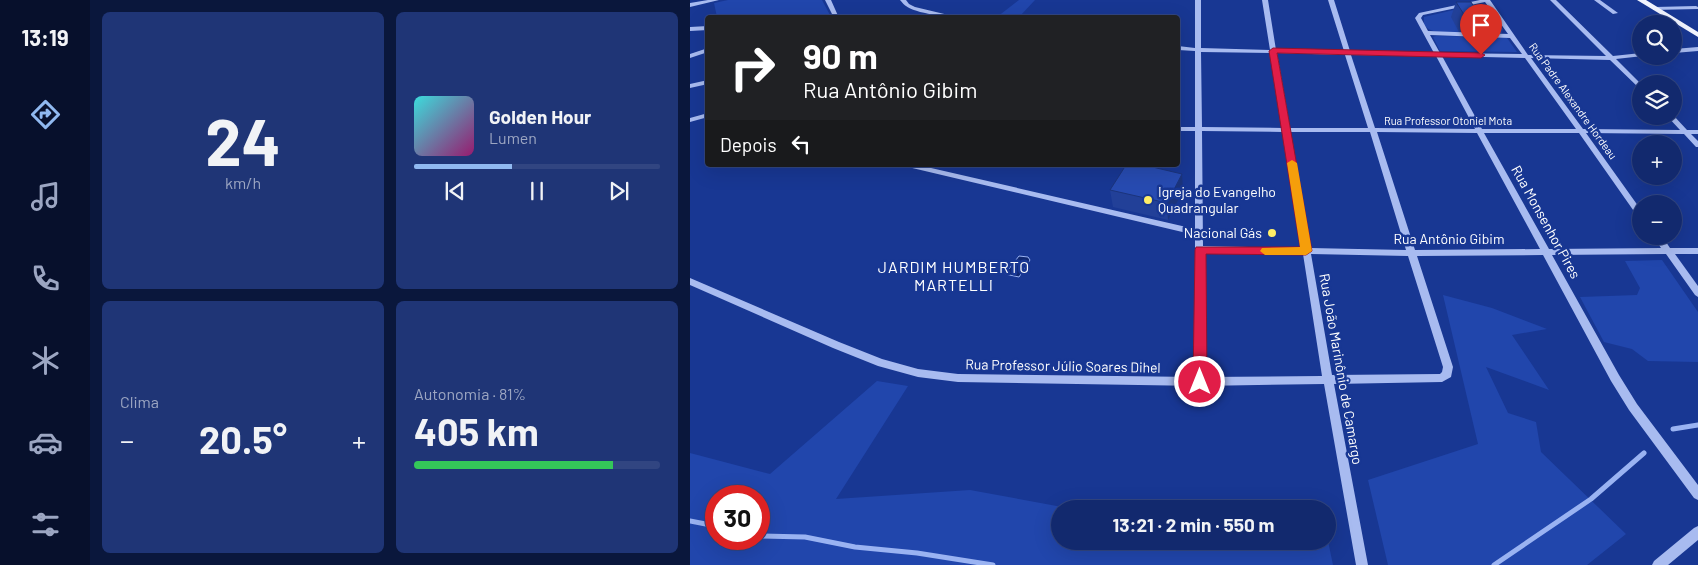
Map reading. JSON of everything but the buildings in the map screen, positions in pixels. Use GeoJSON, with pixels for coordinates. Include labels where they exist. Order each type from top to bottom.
{"type":"FeatureCollection","features":[{"type":"Feature","properties":{"kind":"main road"},"geometry":{"type":"LineString","coordinates":[[1641,0],[1698,35]]}},
{"type":"Feature","properties":{"kind":"street"},"geometry":{"type":"LineString","coordinates":[[690,5],[716,0]]}},
{"type":"Feature","properties":{"kind":"street"},"geometry":{"type":"LineString","coordinates":[[828,0],[836,15]]}},
{"type":"Feature","properties":{"kind":"street"},"geometry":{"type":"LineString","coordinates":[[903,0],[906,5],[913,8],[945,15]]}},
{"type":"Feature","properties":{"kind":"street"},"geometry":{"type":"LineString","coordinates":[[1198,0],[1200,382]]}},
{"type":"Feature","properties":{"kind":"street","name":"Rua João Marinônio de Camargo"},"geometry":{"type":"LineString","coordinates":[[1265,0],[1328,380],[1362,565]]}},
{"type":"Feature","properties":{"kind":"street"},"geometry":{"type":"LineString","coordinates":[[1331,0],[1448,367]]}},
{"type":"Feature","properties":{"kind":"street","name":"Rua Monsenhor Pires"},"geometry":{"type":"LineString","coordinates":[[1487,0],[1421,14],[1418,18],[1633,407],[1698,494]]}},
{"type":"Feature","properties":{"kind":"street","name":"Rua Padre Alexandre Hordeau"},"geometry":{"type":"LineString","coordinates":[[1487,0],[1632,203]]}},
{"type":"Feature","properties":{"kind":"street"},"geometry":{"type":"LineString","coordinates":[[1553,0],[1632,78]]}},
{"type":"Feature","properties":{"kind":"street"},"geometry":{"type":"LineString","coordinates":[[1597,0],[1615,13]]}},
{"type":"Feature","properties":{"kind":"street"},"geometry":{"type":"LineString","coordinates":[[1655,9],[1696,8]]}},
{"type":"Feature","properties":{"kind":"street"},"geometry":{"type":"LineString","coordinates":[[690,29],[705,28]]}},
{"type":"Feature","properties":{"kind":"street"},"geometry":{"type":"LineString","coordinates":[[1426,34],[1512,36]]}},
{"type":"Feature","properties":{"kind":"street"},"geometry":{"type":"LineString","coordinates":[[1180,48],[1613,58],[1632,56]]}},
{"type":"Feature","properties":{"kind":"street"},"geometry":{"type":"LineString","coordinates":[[1682,51],[1697,50]]}},
{"type":"Feature","properties":{"kind":"street"},"geometry":{"type":"LineString","coordinates":[[690,56],[705,51]]}},
{"type":"Feature","properties":{"kind":"street"},"geometry":{"type":"LineString","coordinates":[[690,86],[705,83]]}},
{"type":"Feature","properties":{"kind":"street"},"geometry":{"type":"LineString","coordinates":[[690,120],[705,116]]}},
{"type":"Feature","properties":{"kind":"street"},"geometry":{"type":"LineString","coordinates":[[1679,125],[1698,145]]}},
{"type":"Feature","properties":{"kind":"street","name":"Rua Professor Otoniel Mota"},"geometry":{"type":"LineString","coordinates":[[1180,129],[1698,132]]}},
{"type":"Feature","properties":{"kind":"street"},"geometry":{"type":"LineString","coordinates":[[924,167],[1199,233]]}},
{"type":"Feature","properties":{"kind":"street"},"geometry":{"type":"LineString","coordinates":[[1663,245],[1698,293]]}},
{"type":"Feature","properties":{"kind":"street","name":"Rua Antônio Gibim"},"geometry":{"type":"LineString","coordinates":[[1200,250],[1412,253],[1698,251]]}},
{"type":"Feature","properties":{"kind":"street","name":"Rua Professor Júlio Soares Dihel"},"geometry":{"type":"LineString","coordinates":[[690,281],[881,363],[918,373],[958,378],[1200,382],[1442,378],[1447,374],[1448,367]]}},
{"type":"Feature","properties":{"kind":"street"},"geometry":{"type":"LineString","coordinates":[[1658,565],[1698,532]]}},
{"type":"Feature","properties":{"kind":"shaded area"},"geometry":{"type":"Polygon","coordinates":[[[728,0],[822,0],[830,15],[717,15],[714,3],[728,0]]]}},
{"type":"Feature","properties":{"kind":"shaded area"},"geometry":{"type":"Polygon","coordinates":[[[1019,0],[1035,0],[1021,15],[1000,15],[1019,0]]]}},
{"type":"Feature","properties":{"kind":"shaded area"},"geometry":{"type":"Polygon","coordinates":[[[1466,7],[1479,8],[1488,12],[1503,29],[1502,33],[1448,34],[1429,29],[1424,25],[1424,17],[1466,7]]]}},
{"type":"Feature","properties":{"kind":"shaded area"},"geometry":{"type":"Polygon","coordinates":[[[1433,37],[1504,37],[1507,38],[1517,52],[1440,51],[1433,37]]]}},
{"type":"Feature","properties":{"kind":"shaded area"},"geometry":{"type":"Polygon","coordinates":[[[1019,256],[1028,257],[1030,260],[1019,277],[1005,274],[1019,256]]]}},
{"type":"Feature","properties":{"kind":"shaded area"},"geometry":{"type":"Polygon","coordinates":[[[1662,260],[1698,312],[1698,362],[1648,361],[1632,349],[1604,342],[1580,297],[1637,295],[1640,288],[1625,261],[1662,260]]]}},
{"type":"Feature","properties":{"kind":"shaded area"},"geometry":{"type":"Polygon","coordinates":[[[1443,295],[1492,308],[1547,329],[1512,335],[1549,390],[1486,367],[1508,413],[1536,422],[1541,452],[1626,534],[1587,565],[1388,565],[1368,480],[1478,444],[1443,295]]]}},
{"type":"Feature","properties":{"kind":"shaded area"},"geometry":{"type":"Polygon","coordinates":[[[877,381],[908,386],[836,499],[970,490],[1051,505],[1051,550],[1330,550],[1333,565],[690,565],[690,453],[770,474],[877,381]]]}},
{"type":"Feature","properties":{"kind":"waterway"},"geometry":{"type":"LineString","coordinates":[[1673,429],[1698,425]]}},
{"type":"Feature","properties":{"kind":"waterway"},"geometry":{"type":"LineString","coordinates":[[1494,565],[1591,499],[1644,453]]}},
{"type":"Feature","properties":{"kind":"waterway"},"geometry":{"type":"LineString","coordinates":[[690,521],[705,524]]}},
{"type":"Feature","properties":{"kind":"waterway"},"geometry":{"type":"LineString","coordinates":[[770,536],[805,537],[855,547],[917,553],[993,565]]}},
{"type":"Feature","properties":{"kind":"slow traffic"},"geometry":{"type":"LineString","coordinates":[[1265,251],[1306,251],[1292,163]]}},
{"type":"Feature","properties":{"kind":"place","name":"Igreja do Evangelho Quadrangular"},"geometry":{"type":"Point","coordinates":[1148,200]}},
{"type":"Feature","properties":{"kind":"place","name":"Nacional Gás"},"geometry":{"type":"Point","coordinates":[1272,233]}},
{"type":"Feature","properties":{"kind":"district","name":"JARDIM HUMBERTO MARTELLI"},"geometry":{"type":"Point","coordinates":[954,276]}},
{"type":"Feature","properties":{"kind":"route"},"geometry":{"type":"LineString","coordinates":[[1200,382],[1200,250],[1306,251],[1273,51],[1481,55]]}}]}
